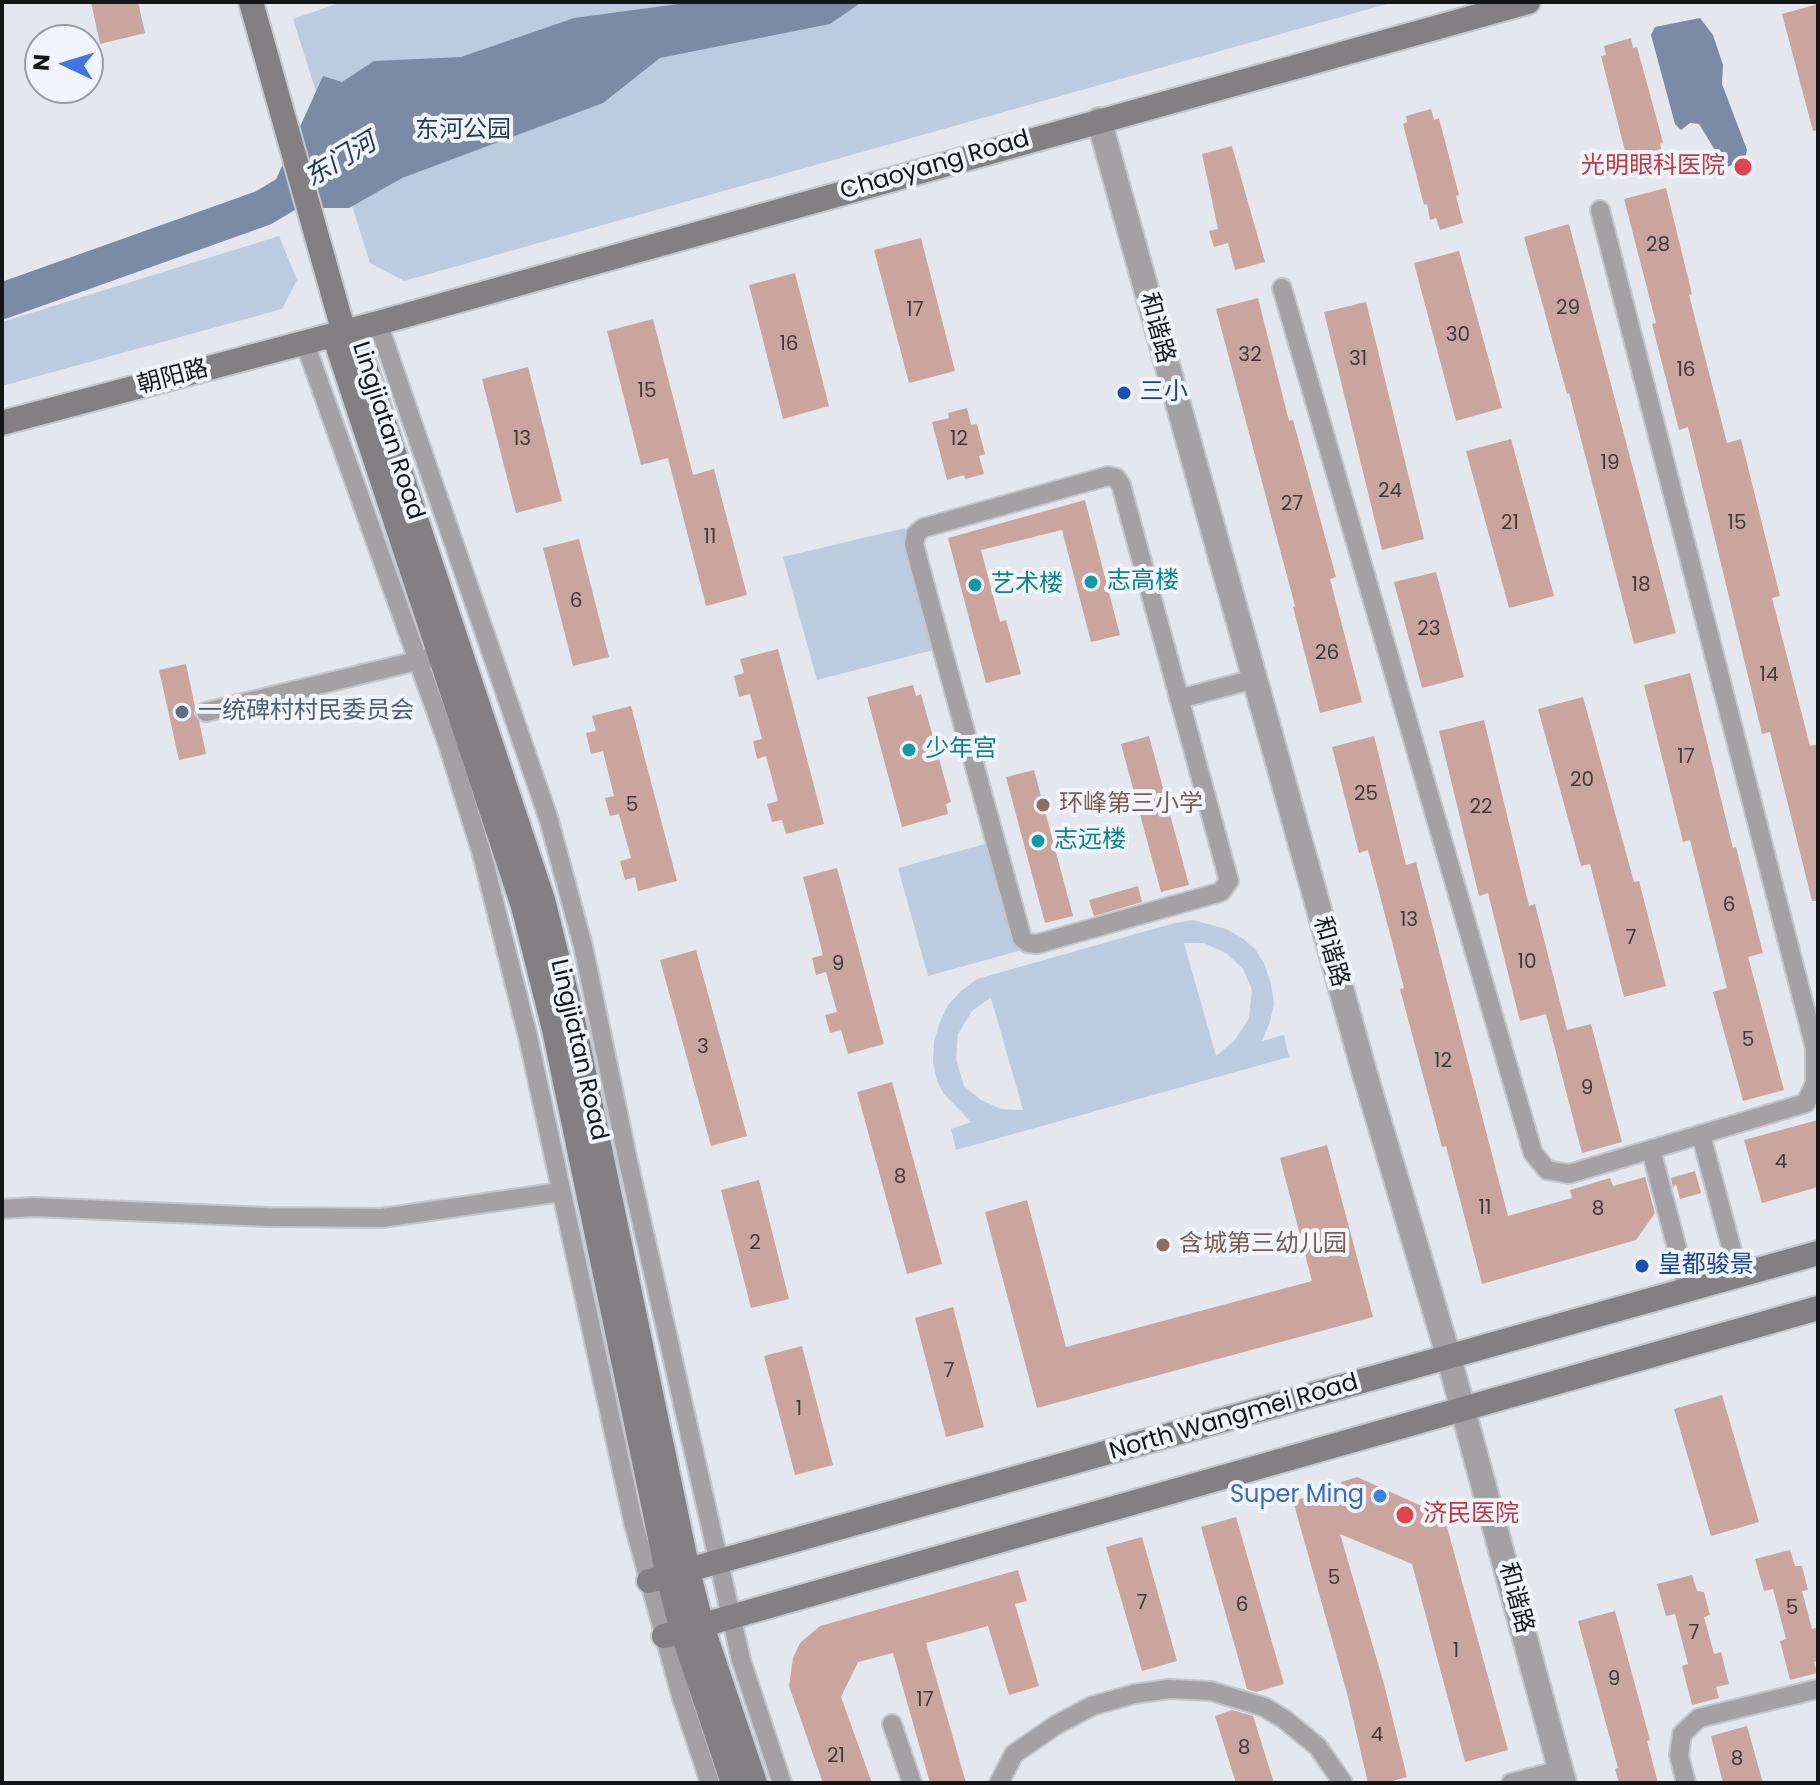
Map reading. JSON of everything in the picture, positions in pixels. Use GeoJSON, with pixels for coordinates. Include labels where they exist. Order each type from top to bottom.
{"type":"FeatureCollection","features":[{"type":"Feature","properties":{"kind":"main road","name":"Lingjiatan Road"},"geometry":{"type":"LineString","coordinates":[[251,2],[344,333],[429,658],[523,906],[554,1029],[668,1576],[733,1783]]}},
{"type":"Feature","properties":{"kind":"main road","name":"Chaoyang Road"},"geometry":{"type":"LineString","coordinates":[[344,333],[1528,2]]}},
{"type":"Feature","properties":{"kind":"main road","name":"Lingjiatan Road"},"geometry":{"type":"LineString","coordinates":[[344,333],[543,900],[577,1041],[668,1576]]}},
{"type":"Feature","properties":{"kind":"main road","name":"朝阳路"},"geometry":{"type":"LineString","coordinates":[[2,423],[344,333]]}},
{"type":"Feature","properties":{"kind":"main road","name":"North Wangmei Road"},"geometry":{"type":"LineString","coordinates":[[668,1576],[1818,1253]]}},
{"type":"Feature","properties":{"kind":"main road"},"geometry":{"type":"LineString","coordinates":[[683,1631],[1818,1308]]}},
{"type":"Feature","properties":{"kind":"main road","name":"Lingjiatan Road"},"geometry":{"type":"LineString","coordinates":[[683,1631],[755,1783]]}},
{"type":"Feature","properties":{"kind":"street","name":"和谐路"},"geometry":{"type":"LineString","coordinates":[[1099,120],[1364,1071],[1463,1408],[1562,1776]]}},
{"type":"Feature","properties":{"kind":"street"},"geometry":{"type":"LineString","coordinates":[[1282,288],[1533,1153],[1547,1170],[1569,1174],[1806,1103],[1815,1083],[1815,1048],[1600,210]]}},
{"type":"Feature","properties":{"kind":"street"},"geometry":{"type":"LineString","coordinates":[[378,323],[552,831],[583,946],[741,1660],[782,1783]]}},
{"type":"Feature","properties":{"kind":"street"},"geometry":{"type":"LineString","coordinates":[[305,343],[429,658],[524,1022],[633,1521],[668,1576],[683,1631],[710,1783]]}},
{"type":"Feature","properties":{"kind":"street"},"geometry":{"type":"LineString","coordinates":[[1108,476],[1116,478],[1121,485],[1179,699],[1229,881],[1225,889],[1037,944],[1028,943],[1022,938],[929,601],[914,544],[916,534],[923,528],[1108,476]]}},
{"type":"Feature","properties":{"kind":"street"},"geometry":{"type":"LineString","coordinates":[[206,712],[429,658]]}},
{"type":"Feature","properties":{"kind":"street"},"geometry":{"type":"LineString","coordinates":[[1179,699],[1254,679]]}},
{"type":"Feature","properties":{"kind":"street"},"geometry":{"type":"LineString","coordinates":[[1701,1135],[1739,1276]]}},
{"type":"Feature","properties":{"kind":"street"},"geometry":{"type":"LineString","coordinates":[[1651,1150],[1688,1290]]}},
{"type":"Feature","properties":{"kind":"street"},"geometry":{"type":"LineString","coordinates":[[2,1209],[33,1207],[267,1217],[382,1218],[561,1192]]}},
{"type":"Feature","properties":{"kind":"street"},"geometry":{"type":"LineString","coordinates":[[999,1783],[1014,1754],[1056,1725],[1092,1706],[1134,1694],[1169,1689],[1211,1691],[1264,1707],[1318,1747],[1343,1783]]}},
{"type":"Feature","properties":{"kind":"street"},"geometry":{"type":"LineString","coordinates":[[1686,1783],[1679,1755],[1682,1734],[1699,1718],[1818,1689]]}},
{"type":"Feature","properties":{"kind":"street"},"geometry":{"type":"LineString","coordinates":[[892,1724],[912,1783]]}},
{"type":"Feature","properties":{"kind":"street"},"geometry":{"type":"LineString","coordinates":[[1511,1783],[1562,1776]]}},
{"type":"Feature","properties":{"kind":"green space","name":"东河公园"},"geometry":{"type":"Polygon","coordinates":[[[342,2],[1394,2],[404,281],[370,263],[293,19],[342,2]]]}},
{"type":"Feature","properties":{"kind":"green space"},"geometry":{"type":"Polygon","coordinates":[[[279,236],[297,280],[282,309],[2,386],[2,322],[279,236]]]}},
{"type":"Feature","properties":{"kind":"green space"},"geometry":{"type":"Polygon","coordinates":[[[905,528],[937,649],[817,680],[783,557],[905,528]]]}},
{"type":"Feature","properties":{"kind":"green space"},"geometry":{"type":"Polygon","coordinates":[[[992,842],[1022,950],[928,976],[898,868],[992,842]]]}},
{"type":"Feature","properties":{"kind":"green space"},"geometry":{"type":"Polygon","coordinates":[[[1193,920],[1226,929],[1255,949],[1264,963],[1274,1004],[1262,1041],[1284,1035],[1289,1057],[956,1150],[951,1129],[971,1122],[944,1094],[933,1062],[934,1041],[940,1022],[948,1005],[961,991],[977,979],[1193,920]],[[1184,943],[1216,1056],[1235,1040],[1249,1018],[1252,990],[1243,969],[1226,953],[1204,943],[1184,943]],[[991,998],[972,1011],[958,1034],[956,1059],[964,1086],[981,1100],[1001,1109],[1023,1110],[991,998]]]}},
{"type":"Feature","properties":{"kind":"water"},"geometry":{"type":"Polygon","coordinates":[[[693,2],[862,2],[830,24],[660,58],[603,103],[402,178],[349,208],[263,208],[323,76],[342,82],[374,61],[461,57],[574,18],[693,2]]]}},
{"type":"Feature","properties":{"kind":"water"},"geometry":{"type":"Polygon","coordinates":[[[1700,18],[1713,35],[1723,65],[1722,84],[1747,150],[1745,159],[1721,170],[1718,155],[1699,124],[1690,123],[1681,130],[1675,124],[1651,35],[1655,27],[1700,18]]]}},
{"type":"Feature","properties":{"kind":"building"},"geometry":{"type":"Polygon","coordinates":[[[91,2],[138,2],[145,33],[104,43],[104,24],[96,24],[91,2]]]}},
{"type":"Feature","properties":{"kind":"building"},"geometry":{"type":"Polygon","coordinates":[[[1818,4],[1818,130],[1813,131],[1782,14],[1818,4]]]}},
{"type":"Feature","properties":{"kind":"building"},"geometry":{"type":"Polygon","coordinates":[[[1631,38],[1633,48],[1637,47],[1663,142],[1660,144],[1663,156],[1635,164],[1632,153],[1626,155],[1601,56],[1606,55],[1604,46],[1631,38]]]}},
{"type":"Feature","properties":{"kind":"building"},"geometry":{"type":"Polygon","coordinates":[[[1431,109],[1434,120],[1439,118],[1463,223],[1440,230],[1436,218],[1430,220],[1427,204],[1424,205],[1403,124],[1407,122],[1406,116],[1431,109]]]}},
{"type":"Feature","properties":{"kind":"building"},"geometry":{"type":"Polygon","coordinates":[[[1232,146],[1265,262],[1235,270],[1228,243],[1214,247],[1209,231],[1218,229],[1202,154],[1232,146]]]}},
{"type":"Feature","properties":{"kind":"building"},"geometry":{"type":"Polygon","coordinates":[[[1666,188],[1692,294],[1689,295],[1727,443],[1741,439],[1780,596],[1772,598],[1810,746],[1818,744],[1818,901],[1812,901],[1770,732],[1762,734],[1688,427],[1679,430],[1652,324],[1656,323],[1624,199],[1666,188]]]}},
{"type":"Feature","properties":{"kind":"building"},"geometry":{"type":"Polygon","coordinates":[[[1569,224],[1676,633],[1634,644],[1569,393],[1524,237],[1569,224]]]}},
{"type":"Feature","properties":{"kind":"building"},"geometry":{"type":"Polygon","coordinates":[[[921,238],[955,371],[909,383],[874,250],[921,238]]]}},
{"type":"Feature","properties":{"kind":"building"},"geometry":{"type":"Polygon","coordinates":[[[1459,251],[1502,408],[1456,421],[1414,263],[1459,251]]]}},
{"type":"Feature","properties":{"kind":"building"},"geometry":{"type":"Polygon","coordinates":[[[795,273],[829,406],[783,419],[749,285],[795,273]]]}},
{"type":"Feature","properties":{"kind":"building"},"geometry":{"type":"Polygon","coordinates":[[[1258,298],[1289,421],[1293,420],[1336,577],[1330,579],[1362,702],[1320,713],[1295,606],[1216,309],[1258,298]]]}},
{"type":"Feature","properties":{"kind":"building"},"geometry":{"type":"Polygon","coordinates":[[[1366,302],[1424,539],[1382,550],[1324,312],[1366,302]]]}},
{"type":"Feature","properties":{"kind":"building"},"geometry":{"type":"Polygon","coordinates":[[[653,319],[693,475],[714,469],[747,595],[706,606],[668,458],[641,465],[607,331],[653,319]]]}},
{"type":"Feature","properties":{"kind":"building"},"geometry":{"type":"Polygon","coordinates":[[[528,367],[562,501],[516,513],[482,379],[528,367]]]}},
{"type":"Feature","properties":{"kind":"building"},"geometry":{"type":"Polygon","coordinates":[[[967,408],[971,425],[977,424],[985,454],[979,456],[984,474],[947,480],[932,422],[949,418],[948,413],[967,408]]]}},
{"type":"Feature","properties":{"kind":"building"},"geometry":{"type":"Polygon","coordinates":[[[1511,439],[1554,596],[1509,608],[1466,451],[1511,439]]]}},
{"type":"Feature","properties":{"kind":"building"},"geometry":{"type":"Polygon","coordinates":[[[1085,500],[1120,635],[1091,642],[1062,530],[981,550],[1000,622],[1006,620],[1021,674],[986,683],[948,538],[1085,500]]]}},
{"type":"Feature","properties":{"kind":"building"},"geometry":{"type":"Polygon","coordinates":[[[579,539],[609,657],[573,666],[543,548],[579,539]]]}},
{"type":"Feature","properties":{"kind":"building"},"geometry":{"type":"Polygon","coordinates":[[[1436,572],[1464,677],[1422,688],[1394,582],[1436,572]]]}},
{"type":"Feature","properties":{"kind":"building"},"geometry":{"type":"Polygon","coordinates":[[[778,649],[824,824],[786,834],[782,820],[772,822],[767,804],[778,801],[766,756],[757,759],[753,741],[762,739],[750,694],[739,697],[734,676],[744,673],[740,659],[778,649]]]}},
{"type":"Feature","properties":{"kind":"building","name":"一统碑村村民委员会"},"geometry":{"type":"Polygon","coordinates":[[[186,664],[194,714],[199,721],[206,754],[179,760],[159,670],[186,664]]]}},
{"type":"Feature","properties":{"kind":"building"},"geometry":{"type":"Polygon","coordinates":[[[1690,673],[1733,848],[1736,847],[1763,953],[1748,957],[1784,1090],[1743,1101],[1713,992],[1727,988],[1690,840],[1683,842],[1644,685],[1690,673]]]}},
{"type":"Feature","properties":{"kind":"building","name":"少年宫"},"geometry":{"type":"Polygon","coordinates":[[[913,685],[916,696],[921,694],[951,802],[946,804],[948,814],[902,827],[867,697],[913,685]]]}},
{"type":"Feature","properties":{"kind":"building"},"geometry":{"type":"Polygon","coordinates":[[[1583,697],[1634,882],[1639,881],[1666,986],[1624,997],[1590,864],[1581,866],[1538,709],[1583,697]]]}},
{"type":"Feature","properties":{"kind":"building"},"geometry":{"type":"Polygon","coordinates":[[[631,706],[677,881],[638,891],[635,877],[625,880],[620,861],[631,858],[619,814],[610,816],[605,798],[614,796],[603,751],[591,754],[586,733],[596,731],[592,716],[631,706]]]}},
{"type":"Feature","properties":{"kind":"building"},"geometry":{"type":"Polygon","coordinates":[[[1484,720],[1529,906],[1535,904],[1567,1030],[1591,1024],[1622,1142],[1582,1153],[1546,1014],[1520,1021],[1488,893],[1479,896],[1439,731],[1484,720]]]}},
{"type":"Feature","properties":{"kind":"building"},"geometry":{"type":"Polygon","coordinates":[[[1149,736],[1189,885],[1161,892],[1121,744],[1149,736]]]}},
{"type":"Feature","properties":{"kind":"building"},"geometry":{"type":"Polygon","coordinates":[[[1374,736],[1406,865],[1416,862],[1508,1216],[1572,1198],[1570,1190],[1610,1178],[1613,1186],[1645,1177],[1655,1213],[1636,1240],[1482,1284],[1400,989],[1404,988],[1368,850],[1359,853],[1332,747],[1374,736]]]}},
{"type":"Feature","properties":{"kind":"building","name":"志远楼"},"geometry":{"type":"Polygon","coordinates":[[[1034,770],[1073,916],[1045,923],[1006,777],[1034,770]]]}},
{"type":"Feature","properties":{"kind":"building"},"geometry":{"type":"Polygon","coordinates":[[[837,868],[884,1044],[848,1054],[841,1030],[830,1033],[825,1015],[837,1012],[826,972],[816,975],[812,958],[823,955],[803,877],[837,868]]]}},
{"type":"Feature","properties":{"kind":"building"},"geometry":{"type":"Polygon","coordinates":[[[1138,886],[1142,902],[1094,916],[1089,900],[1138,886]]]}},
{"type":"Feature","properties":{"kind":"building"},"geometry":{"type":"Polygon","coordinates":[[[696,950],[747,1136],[711,1146],[660,960],[696,950]]]}},
{"type":"Feature","properties":{"kind":"building"},"geometry":{"type":"Polygon","coordinates":[[[892,1082],[942,1264],[907,1274],[857,1092],[892,1082]]]}},
{"type":"Feature","properties":{"kind":"building"},"geometry":{"type":"Polygon","coordinates":[[[1818,1120],[1818,1187],[1762,1203],[1744,1140],[1818,1120]]]}},
{"type":"Feature","properties":{"kind":"building"},"geometry":{"type":"Polygon","coordinates":[[[1327,1145],[1373,1317],[1037,1408],[985,1212],[1027,1200],[1066,1347],[1312,1281],[1280,1158],[1327,1145]]]}},
{"type":"Feature","properties":{"kind":"building"},"geometry":{"type":"Polygon","coordinates":[[[1695,1171],[1701,1193],[1680,1199],[1671,1178],[1695,1171]]]}},
{"type":"Feature","properties":{"kind":"building"},"geometry":{"type":"Polygon","coordinates":[[[759,1180],[789,1299],[751,1308],[721,1190],[759,1180]]]}},
{"type":"Feature","properties":{"kind":"building"},"geometry":{"type":"Polygon","coordinates":[[[953,1307],[984,1427],[946,1437],[915,1318],[953,1307]]]}},
{"type":"Feature","properties":{"kind":"building"},"geometry":{"type":"Polygon","coordinates":[[[802,1346],[833,1465],[795,1475],[764,1356],[802,1346]]]}},
{"type":"Feature","properties":{"kind":"building"},"geometry":{"type":"Polygon","coordinates":[[[1722,1395],[1759,1522],[1711,1536],[1674,1409],[1722,1395]]]}},
{"type":"Feature","properties":{"kind":"building"},"geometry":{"type":"Polygon","coordinates":[[[1357,1477],[1444,1516],[1508,1750],[1465,1762],[1412,1564],[1340,1534],[1384,1684],[1407,1777],[1385,1783],[1368,1783],[1347,1693],[1293,1501],[1342,1487],[1341,1482],[1357,1477]]]}},
{"type":"Feature","properties":{"kind":"building"},"geometry":{"type":"Polygon","coordinates":[[[1236,1517],[1284,1684],[1256,1692],[1247,1689],[1201,1527],[1236,1517]]]}},
{"type":"Feature","properties":{"kind":"building"},"geometry":{"type":"Polygon","coordinates":[[[1142,1537],[1177,1661],[1142,1671],[1106,1547],[1142,1537]]]}},
{"type":"Feature","properties":{"kind":"building"},"geometry":{"type":"Polygon","coordinates":[[[1790,1550],[1795,1566],[1802,1566],[1808,1590],[1802,1591],[1812,1629],[1818,1627],[1818,1661],[1814,1662],[1817,1673],[1790,1680],[1780,1641],[1786,1639],[1773,1589],[1764,1591],[1755,1559],[1790,1550]]]}},
{"type":"Feature","properties":{"kind":"building"},"geometry":{"type":"Polygon","coordinates":[[[1018,1570],[1027,1601],[1015,1604],[1039,1686],[1009,1695],[988,1626],[926,1643],[966,1783],[930,1783],[893,1653],[858,1662],[841,1697],[872,1783],[823,1783],[789,1686],[793,1658],[800,1643],[820,1626],[1018,1570]]]}},
{"type":"Feature","properties":{"kind":"building"},"geometry":{"type":"Polygon","coordinates":[[[1692,1575],[1697,1591],[1704,1592],[1710,1615],[1704,1617],[1714,1654],[1721,1652],[1729,1684],[1716,1687],[1719,1698],[1692,1705],[1682,1666],[1688,1664],[1675,1614],[1666,1616],[1657,1584],[1692,1575]]]}},
{"type":"Feature","properties":{"kind":"building"},"geometry":{"type":"Polygon","coordinates":[[[1615,1611],[1650,1740],[1647,1741],[1658,1783],[1619,1783],[1615,1769],[1618,1768],[1578,1621],[1615,1611]]]}},
{"type":"Feature","properties":{"kind":"building"},"geometry":{"type":"Polygon","coordinates":[[[1232,1710],[1253,1716],[1274,1783],[1236,1783],[1215,1716],[1232,1710]]]}},
{"type":"Feature","properties":{"kind":"building"},"geometry":{"type":"Polygon","coordinates":[[[1747,1726],[1763,1783],[1723,1783],[1711,1736],[1747,1726]]]}},
{"type":"Feature","properties":{"kind":"waterway","name":"东门河"},"geometry":{"type":"LineString","coordinates":[[2,301],[263,208],[305,183]]}},
{"type":"Feature","properties":{"kind":"place","name":"光明眼科医院"},"geometry":{"type":"Point","coordinates":[1743,167]}},
{"type":"Feature","properties":{"kind":"place","name":"三小"},"geometry":{"type":"Point","coordinates":[1124,393]}},
{"type":"Feature","properties":{"kind":"place","name":"志高楼"},"geometry":{"type":"Point","coordinates":[1091,582]}},
{"type":"Feature","properties":{"kind":"place","name":"艺术楼"},"geometry":{"type":"Point","coordinates":[975,585]}},
{"type":"Feature","properties":{"kind":"place","name":"一统碑村村民委员会"},"geometry":{"type":"Point","coordinates":[182,712]}},
{"type":"Feature","properties":{"kind":"place","name":"少年宫"},"geometry":{"type":"Point","coordinates":[909,750]}},
{"type":"Feature","properties":{"kind":"place","name":"环峰第三小学"},"geometry":{"type":"Point","coordinates":[1043,805]}},
{"type":"Feature","properties":{"kind":"place","name":"志远楼"},"geometry":{"type":"Point","coordinates":[1038,841]}},
{"type":"Feature","properties":{"kind":"place","name":"含城第三幼儿园"},"geometry":{"type":"Point","coordinates":[1163,1245]}},
{"type":"Feature","properties":{"kind":"place","name":"皇都骏景"},"geometry":{"type":"Point","coordinates":[1642,1266]}},
{"type":"Feature","properties":{"kind":"place","name":"Super Ming"},"geometry":{"type":"Point","coordinates":[1380,1496]}},
{"type":"Feature","properties":{"kind":"place","name":"济民医院"},"geometry":{"type":"Point","coordinates":[1405,1515]}}]}
